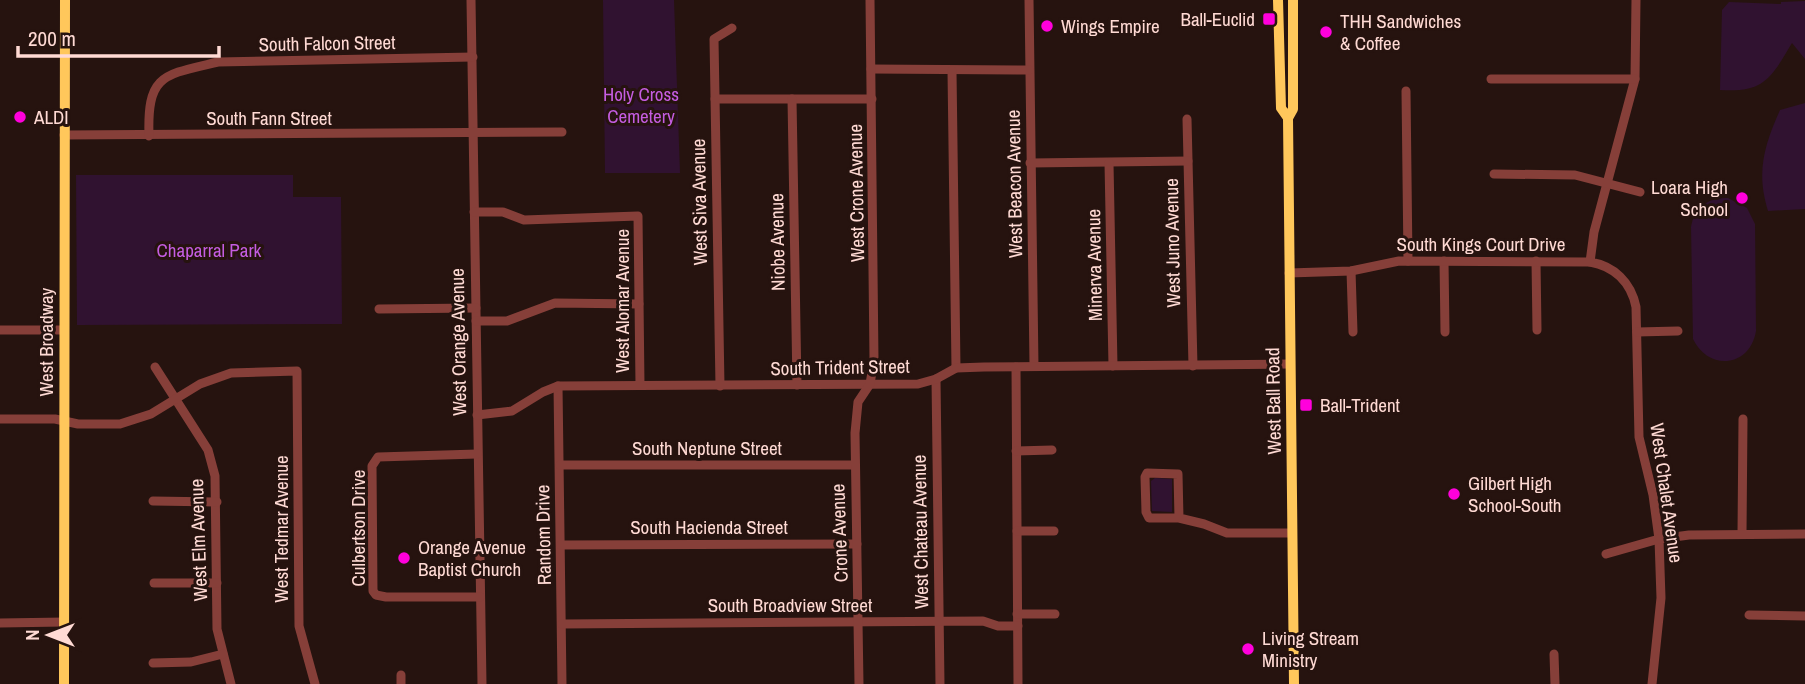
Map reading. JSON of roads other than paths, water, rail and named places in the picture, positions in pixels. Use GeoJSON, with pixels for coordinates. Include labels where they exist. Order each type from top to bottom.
{"type":"FeatureCollection","features":[{"type":"Feature","properties":{"kind":"main road","name":"West Broadway"},"geometry":{"type":"LineString","coordinates":[[64,684],[65,0]]}},
{"type":"Feature","properties":{"kind":"main road","name":"West Ball Road"},"geometry":{"type":"LineString","coordinates":[[1278,0],[1281,108],[1287,118],[1294,684]]}},
{"type":"Feature","properties":{"kind":"main road","name":"West Ball Road"},"geometry":{"type":"LineString","coordinates":[[1287,118],[1293,109],[1293,0]]}},
{"type":"Feature","properties":{"kind":"street","name":"West Orange Avenue"},"geometry":{"type":"LineString","coordinates":[[471,0],[482,684]]}},
{"type":"Feature","properties":{"kind":"street","name":"West Crone Avenue"},"geometry":{"type":"LineString","coordinates":[[870,0],[874,349],[870,384]]}},
{"type":"Feature","properties":{"kind":"street","name":"West Beacon Avenue"},"geometry":{"type":"LineString","coordinates":[[1028,0],[1034,366]]}},
{"type":"Feature","properties":{"kind":"street"},"geometry":{"type":"LineString","coordinates":[[1590,262],[1594,232],[1635,79],[1636,0]]}},
{"type":"Feature","properties":{"kind":"street","name":"West Siva Avenue"},"geometry":{"type":"LineString","coordinates":[[720,386],[714,39],[732,28]]}},
{"type":"Feature","properties":{"kind":"street","name":"South Falcon Street"},"geometry":{"type":"LineString","coordinates":[[149,136],[149,104],[153,90],[165,78],[218,62],[473,57]]}},
{"type":"Feature","properties":{"kind":"street"},"geometry":{"type":"LineString","coordinates":[[872,69],[1029,70]]}},
{"type":"Feature","properties":{"kind":"street"},"geometry":{"type":"LineString","coordinates":[[952,71],[956,368]]}},
{"type":"Feature","properties":{"kind":"street"},"geometry":{"type":"LineString","coordinates":[[1491,79],[1635,79]]}},
{"type":"Feature","properties":{"kind":"street"},"geometry":{"type":"LineString","coordinates":[[1406,92],[1408,261]]}},
{"type":"Feature","properties":{"kind":"street"},"geometry":{"type":"LineString","coordinates":[[715,99],[872,99]]}},
{"type":"Feature","properties":{"kind":"street","name":"Niobe Avenue"},"geometry":{"type":"LineString","coordinates":[[792,99],[797,385]]}},
{"type":"Feature","properties":{"kind":"street","name":"West Juno Avenue"},"geometry":{"type":"LineString","coordinates":[[1187,119],[1193,366]]}},
{"type":"Feature","properties":{"kind":"street","name":"South Fann Street"},"geometry":{"type":"LineString","coordinates":[[64,135],[562,132]]}},
{"type":"Feature","properties":{"kind":"street"},"geometry":{"type":"LineString","coordinates":[[1030,163],[1188,161]]}},
{"type":"Feature","properties":{"kind":"street","name":"Minerva Avenue"},"geometry":{"type":"LineString","coordinates":[[1109,163],[1113,366]]}},
{"type":"Feature","properties":{"kind":"street"},"geometry":{"type":"LineString","coordinates":[[1494,174],[1569,174],[1640,192]]}},
{"type":"Feature","properties":{"kind":"street","name":"West Alomar Avenue"},"geometry":{"type":"LineString","coordinates":[[474,212],[503,212],[524,220],[638,216],[640,385]]}},
{"type":"Feature","properties":{"kind":"street","name":"South Kings Court Drive"},"geometry":{"type":"LineString","coordinates":[[1289,273],[1351,271],[1390,262],[1408,261],[1590,262]]}},
{"type":"Feature","properties":{"kind":"street"},"geometry":{"type":"LineString","coordinates":[[1444,261],[1445,332]]}},
{"type":"Feature","properties":{"kind":"street"},"geometry":{"type":"LineString","coordinates":[[1536,261],[1536,330]]}},
{"type":"Feature","properties":{"kind":"street","name":"West Chalet Avenue"},"geometry":{"type":"LineString","coordinates":[[1590,262],[1609,268],[1628,286],[1636,307],[1639,438],[1653,495],[1659,539],[1661,598],[1652,684]]}},
{"type":"Feature","properties":{"kind":"street"},"geometry":{"type":"LineString","coordinates":[[1351,271],[1353,332]]}},
{"type":"Feature","properties":{"kind":"street"},"geometry":{"type":"LineString","coordinates":[[476,321],[507,321],[555,303],[639,304]]}},
{"type":"Feature","properties":{"kind":"street"},"geometry":{"type":"LineString","coordinates":[[379,309],[475,308]]}},
{"type":"Feature","properties":{"kind":"street"},"geometry":{"type":"LineString","coordinates":[[0,330],[64,330]]}},
{"type":"Feature","properties":{"kind":"street"},"geometry":{"type":"LineString","coordinates":[[1637,332],[1678,331]]}},
{"type":"Feature","properties":{"kind":"street","name":"South Trident Street"},"geometry":{"type":"LineString","coordinates":[[477,415],[512,411],[542,392],[558,386],[918,384],[936,379],[956,368],[1290,364]]}},
{"type":"Feature","properties":{"kind":"street","name":"West Elm Avenue"},"geometry":{"type":"LineString","coordinates":[[156,367],[208,450],[215,475],[217,629],[231,684]]}},
{"type":"Feature","properties":{"kind":"street"},"geometry":{"type":"LineString","coordinates":[[1016,367],[1018,684]]}},
{"type":"Feature","properties":{"kind":"street","name":"West Tedmar Avenue"},"geometry":{"type":"LineString","coordinates":[[176,400],[200,384],[231,373],[297,371],[299,626],[315,684]]}},
{"type":"Feature","properties":{"kind":"street","name":"West Chateau Avenue"},"geometry":{"type":"LineString","coordinates":[[936,379],[940,684]]}},
{"type":"Feature","properties":{"kind":"street","name":"Crone Avenue"},"geometry":{"type":"LineString","coordinates":[[859,684],[855,433],[858,402],[870,384]]}},
{"type":"Feature","properties":{"kind":"street","name":"Random Drive"},"geometry":{"type":"LineString","coordinates":[[558,386],[562,684]]}},
{"type":"Feature","properties":{"kind":"street"},"geometry":{"type":"LineString","coordinates":[[0,419],[55,419],[78,424],[120,424],[151,414],[176,400]]}},
{"type":"Feature","properties":{"kind":"street"},"geometry":{"type":"LineString","coordinates":[[1742,534],[1744,419]]}},
{"type":"Feature","properties":{"kind":"street"},"geometry":{"type":"LineString","coordinates":[[1016,451],[1052,450]]}},
{"type":"Feature","properties":{"kind":"street","name":"Culbertson Drive"},"geometry":{"type":"LineString","coordinates":[[477,454],[378,457],[372,466],[373,591],[376,595],[386,597],[480,597]]}},
{"type":"Feature","properties":{"kind":"street","name":"South Neptune Street"},"geometry":{"type":"LineString","coordinates":[[559,466],[855,465]]}},
{"type":"Feature","properties":{"kind":"street"},"geometry":{"type":"LineString","coordinates":[[1180,518],[1178,474],[1147,473],[1147,515],[1152,518],[1180,518],[1227,533],[1292,533]]}},
{"type":"Feature","properties":{"kind":"street"},"geometry":{"type":"LineString","coordinates":[[153,501],[217,502]]}},
{"type":"Feature","properties":{"kind":"street"},"geometry":{"type":"LineString","coordinates":[[1017,531],[1054,531]]}},
{"type":"Feature","properties":{"kind":"street"},"geometry":{"type":"LineString","coordinates":[[1606,554],[1659,539],[1689,535],[1805,534]]}},
{"type":"Feature","properties":{"kind":"street","name":"South Hacienda Street"},"geometry":{"type":"LineString","coordinates":[[561,545],[857,544]]}},
{"type":"Feature","properties":{"kind":"street"},"geometry":{"type":"LineString","coordinates":[[154,583],[217,583]]}},
{"type":"Feature","properties":{"kind":"street"},"geometry":{"type":"LineString","coordinates":[[1017,614],[1055,614]]}},
{"type":"Feature","properties":{"kind":"street"},"geometry":{"type":"LineString","coordinates":[[1749,615],[1805,616]]}},
{"type":"Feature","properties":{"kind":"street","name":"South Broadview Street"},"geometry":{"type":"LineString","coordinates":[[562,624],[983,621],[1018,626]]}},
{"type":"Feature","properties":{"kind":"street"},"geometry":{"type":"LineString","coordinates":[[0,623],[64,622]]}},
{"type":"Feature","properties":{"kind":"street"},"geometry":{"type":"LineString","coordinates":[[153,663],[191,662],[223,654]]}},
{"type":"Feature","properties":{"kind":"street"},"geometry":{"type":"LineString","coordinates":[[1554,654],[1555,684]]}},
{"type":"Feature","properties":{"kind":"place","name":"Ball-Euclid"},"geometry":{"type":"Point","coordinates":[1269,19]}},
{"type":"Feature","properties":{"kind":"place","name":"Wings Empire"},"geometry":{"type":"Point","coordinates":[1047,26]}},
{"type":"Feature","properties":{"kind":"place","name":"THH Sandwiches & Coffee"},"geometry":{"type":"Point","coordinates":[1326,32]}},
{"type":"Feature","properties":{"kind":"place","name":"ALDI"},"geometry":{"type":"Point","coordinates":[20,117]}},
{"type":"Feature","properties":{"kind":"place","name":"Loara High School"},"geometry":{"type":"Point","coordinates":[1742,198]}},
{"type":"Feature","properties":{"kind":"place","name":"Ball-Trident"},"geometry":{"type":"Point","coordinates":[1306,405]}},
{"type":"Feature","properties":{"kind":"place","name":"Gilbert High School-South"},"geometry":{"type":"Point","coordinates":[1454,494]}},
{"type":"Feature","properties":{"kind":"place","name":"Orange Avenue Baptist Church"},"geometry":{"type":"Point","coordinates":[404,558]}},
{"type":"Feature","properties":{"kind":"place","name":"Living Stream Ministry"},"geometry":{"type":"Point","coordinates":[1248,649]}},
{"type":"Feature","properties":{"kind":"park label","name":"Holy Cross Cemetery"},"geometry":{"type":"Point","coordinates":[641,105]}},
{"type":"Feature","properties":{"kind":"park label","name":"Chaparral Park"},"geometry":{"type":"Point","coordinates":[209,250]}}]}
